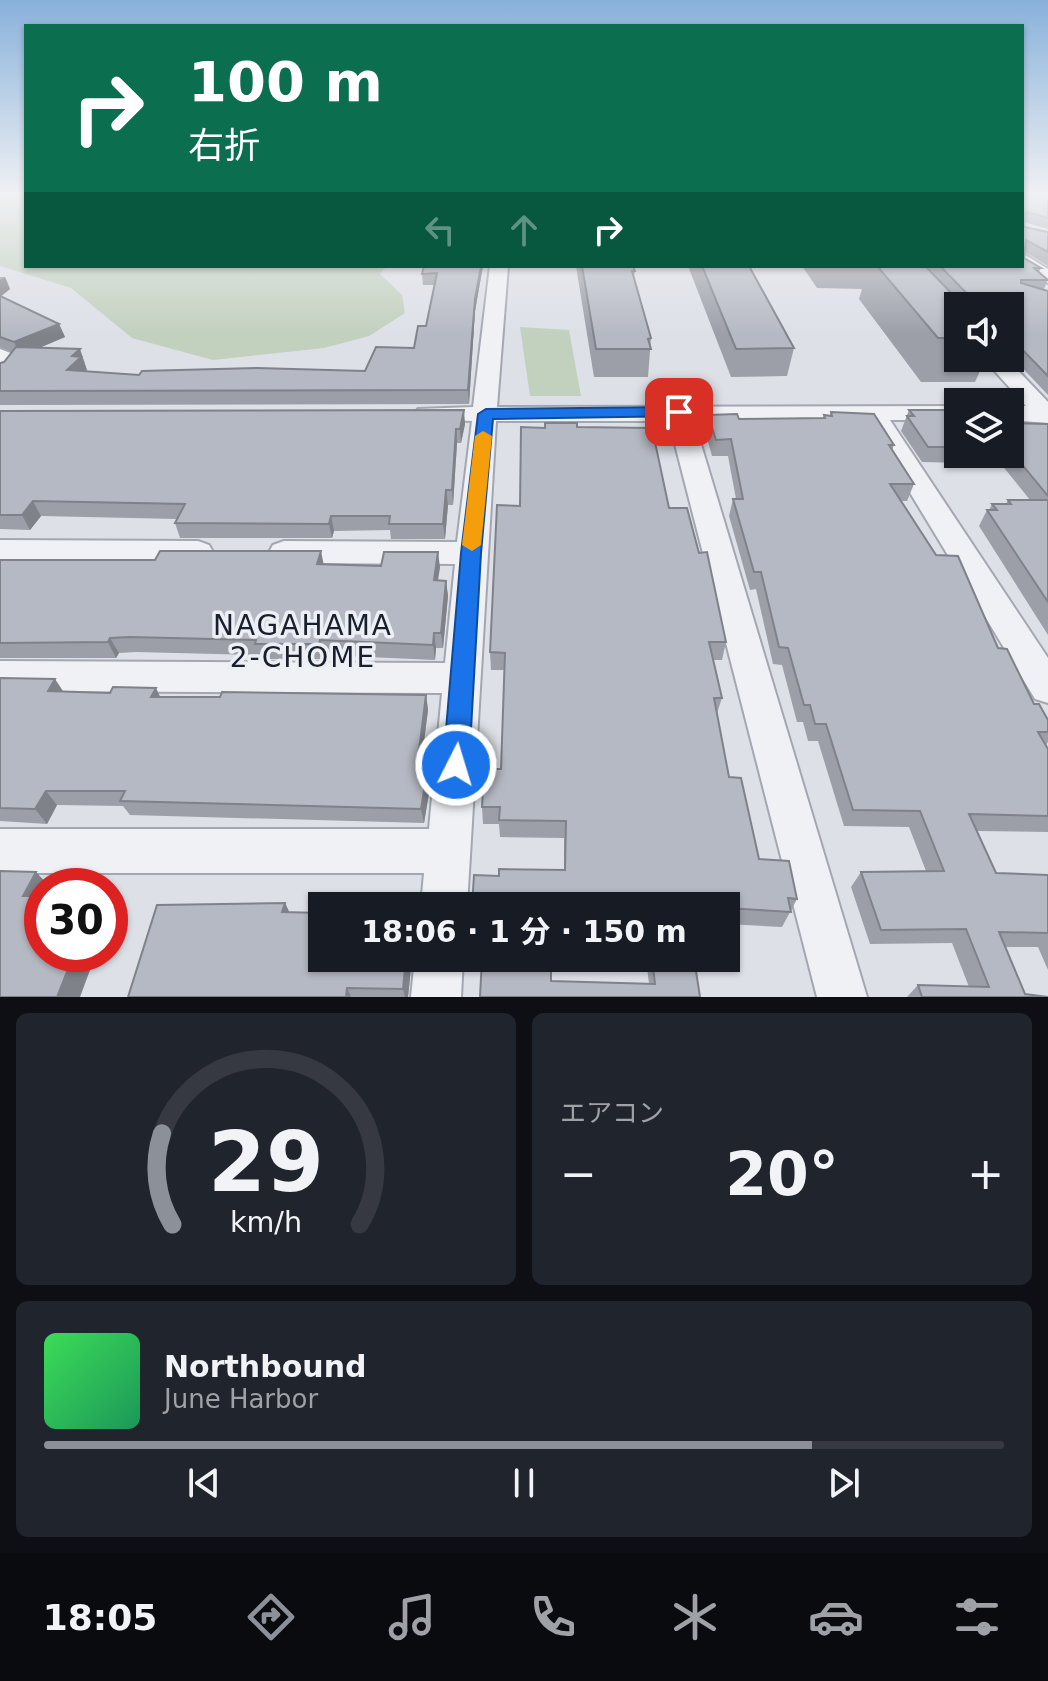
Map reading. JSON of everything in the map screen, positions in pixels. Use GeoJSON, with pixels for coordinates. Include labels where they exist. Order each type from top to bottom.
{"type":"FeatureCollection","features":[{"type":"Feature","properties":{"kind":"street"},"geometry":{"type":"LineString","coordinates":[[1024,260],[1048,278]]}},
{"type":"Feature","properties":{"kind":"street"},"geometry":{"type":"LineString","coordinates":[[445,892],[471,553],[499,268]]}},
{"type":"Feature","properties":{"kind":"street"},"geometry":{"type":"LineString","coordinates":[[0,356],[8,360],[0,368]]}},
{"type":"Feature","properties":{"kind":"street"},"geometry":{"type":"LineString","coordinates":[[1007,372],[1047,415]]}},
{"type":"Feature","properties":{"kind":"street"},"geometry":{"type":"LineString","coordinates":[[679,412],[842,997]]}},
{"type":"Feature","properties":{"kind":"street"},"geometry":{"type":"LineString","coordinates":[[407,414],[944,413]]}},
{"type":"Feature","properties":{"kind":"street"},"geometry":{"type":"LineString","coordinates":[[874,414],[1048,688]]}},
{"type":"Feature","properties":{"kind":"street"},"geometry":{"type":"LineString","coordinates":[[1024,414],[1047,415]]}},
{"type":"Feature","properties":{"kind":"street"},"geometry":{"type":"LineString","coordinates":[[0,551],[220,552]]}},
{"type":"Feature","properties":{"kind":"street"},"geometry":{"type":"LineString","coordinates":[[251,552],[471,553]]}},
{"type":"Feature","properties":{"kind":"street"},"geometry":{"type":"LineString","coordinates":[[0,676],[463,678]]}},
{"type":"Feature","properties":{"kind":"street"},"geometry":{"type":"LineString","coordinates":[[0,851],[448,851]]}},
{"type":"Feature","properties":{"kind":"street"},"geometry":{"type":"LineString","coordinates":[[436,997],[438,972]]}},
{"type":"Feature","properties":{"kind":"green space"},"geometry":{"type":"Polygon","coordinates":[[[0,242],[24,242],[24,268],[385,268],[380,274],[402,295],[405,313],[369,336],[324,348],[213,360],[132,338],[71,288],[0,266],[0,242]]]}},
{"type":"Feature","properties":{"kind":"green space"},"geometry":{"type":"Polygon","coordinates":[[[520,327],[569,330],[581,396],[530,396],[520,327]]]}},
{"type":"Feature","properties":{"kind":"building"},"geometry":{"type":"Polygon","coordinates":[[[1029,242],[1048,242],[1048,252],[1029,242]]]}},
{"type":"Feature","properties":{"kind":"building"},"geometry":{"type":"Polygon","coordinates":[[[1024,258],[1041,268],[1034,268],[1048,280],[1021,280],[1021,283],[1048,291],[1048,376],[1024,351],[1024,292],[965,292],[942,268],[1024,268],[1024,258]]]}},
{"type":"Feature","properties":{"kind":"building"},"geometry":{"type":"Polygon","coordinates":[[[424,268],[481,268],[475,299],[468,390],[0,391],[0,363],[16,347],[80,349],[72,356],[81,357],[67,370],[139,375],[142,371],[257,368],[365,371],[376,347],[414,348],[418,326],[426,326],[437,273],[422,274],[424,268]]]}},
{"type":"Feature","properties":{"kind":"building"},"geometry":{"type":"Polygon","coordinates":[[[582,268],[634,268],[651,349],[596,349],[582,268]]]}},
{"type":"Feature","properties":{"kind":"building"},"geometry":{"type":"Polygon","coordinates":[[[703,268],[750,268],[794,348],[736,349],[703,268]]]}},
{"type":"Feature","properties":{"kind":"building"},"geometry":{"type":"Polygon","coordinates":[[[879,268],[927,268],[950,292],[944,292],[944,338],[938,338],[879,268]]]}},
{"type":"Feature","properties":{"kind":"building"},"geometry":{"type":"Polygon","coordinates":[[[0,296],[59,324],[14,342],[0,337],[0,296]]]}},
{"type":"Feature","properties":{"kind":"building"},"geometry":{"type":"Polygon","coordinates":[[[464,410],[460,429],[456,429],[452,490],[446,490],[443,524],[389,524],[390,516],[331,516],[329,524],[175,523],[185,504],[33,501],[22,515],[0,515],[0,411],[464,410]]]}},
{"type":"Feature","properties":{"kind":"building"},"geometry":{"type":"Polygon","coordinates":[[[909,410],[944,410],[944,447],[928,447],[907,416],[914,416],[909,410]]]}},
{"type":"Feature","properties":{"kind":"building"},"geometry":{"type":"Polygon","coordinates":[[[831,412],[874,414],[914,484],[890,484],[936,555],[958,556],[998,648],[1007,649],[1034,704],[1039,704],[1048,720],[1048,732],[1038,732],[1048,749],[1048,816],[969,814],[996,873],[1048,875],[1048,933],[999,932],[1025,994],[1048,997],[922,997],[918,985],[989,987],[966,929],[881,930],[861,872],[944,871],[920,811],[853,810],[826,724],[815,724],[810,705],[804,705],[788,648],[779,647],[761,572],[754,572],[733,499],[743,499],[731,439],[716,440],[708,415],[737,414],[739,419],[825,418],[824,415],[832,416],[831,412]]]}},
{"type":"Feature","properties":{"kind":"building"},"geometry":{"type":"Polygon","coordinates":[[[545,423],[577,423],[577,427],[652,428],[669,508],[687,508],[699,553],[707,552],[726,642],[709,642],[722,698],[714,698],[729,777],[741,778],[759,859],[789,861],[797,899],[788,898],[791,912],[740,909],[740,892],[473,892],[474,875],[499,876],[499,869],[565,870],[566,821],[499,820],[500,807],[482,807],[484,769],[501,769],[505,653],[490,652],[497,505],[520,506],[521,427],[545,428],[545,423]]]}},
{"type":"Feature","properties":{"kind":"building"},"geometry":{"type":"Polygon","coordinates":[[[1024,423],[1048,424],[1048,496],[1024,467],[1024,423]]]}},
{"type":"Feature","properties":{"kind":"building"},"geometry":{"type":"Polygon","coordinates":[[[1008,500],[1048,500],[1048,602],[987,510],[997,510],[992,504],[1011,504],[1008,500]]]}},
{"type":"Feature","properties":{"kind":"building"},"geometry":{"type":"Polygon","coordinates":[[[160,551],[321,551],[317,564],[381,566],[384,552],[438,552],[434,580],[446,581],[441,633],[434,633],[433,645],[320,640],[319,644],[255,644],[256,640],[129,637],[110,638],[108,642],[0,643],[0,560],[155,560],[160,551]]]}},
{"type":"Feature","properties":{"kind":"building"},"geometry":{"type":"Polygon","coordinates":[[[0,678],[55,679],[48,691],[110,693],[113,687],[156,688],[151,697],[220,697],[222,692],[426,695],[417,766],[428,767],[421,809],[120,801],[125,791],[46,791],[35,809],[0,808],[0,678]]]}},
{"type":"Feature","properties":{"kind":"building"},"geometry":{"type":"Polygon","coordinates":[[[0,871],[24,872],[24,972],[67,972],[57,997],[0,997],[0,871]]]}},
{"type":"Feature","properties":{"kind":"building"},"geometry":{"type":"Polygon","coordinates":[[[285,903],[282,912],[308,913],[308,972],[405,972],[403,989],[347,988],[346,997],[128,997],[157,905],[285,903]]]}},
{"type":"Feature","properties":{"kind":"building"},"geometry":{"type":"Polygon","coordinates":[[[481,972],[551,972],[551,981],[655,984],[654,972],[696,972],[700,997],[480,997],[481,972]]]}},
{"type":"Feature","properties":{"kind":"slow traffic"},"geometry":{"type":"LineString","coordinates":[[472,545],[483,436]]}},
{"type":"Feature","properties":{"kind":"district","name":"NAGAHAMA 2-CHOME"},"geometry":{"type":"Point","coordinates":[303,641]}},
{"type":"Feature","properties":{"kind":"route"},"geometry":{"type":"LineString","coordinates":[[456,765],[471,553],[486,414],[679,412]]}}]}
